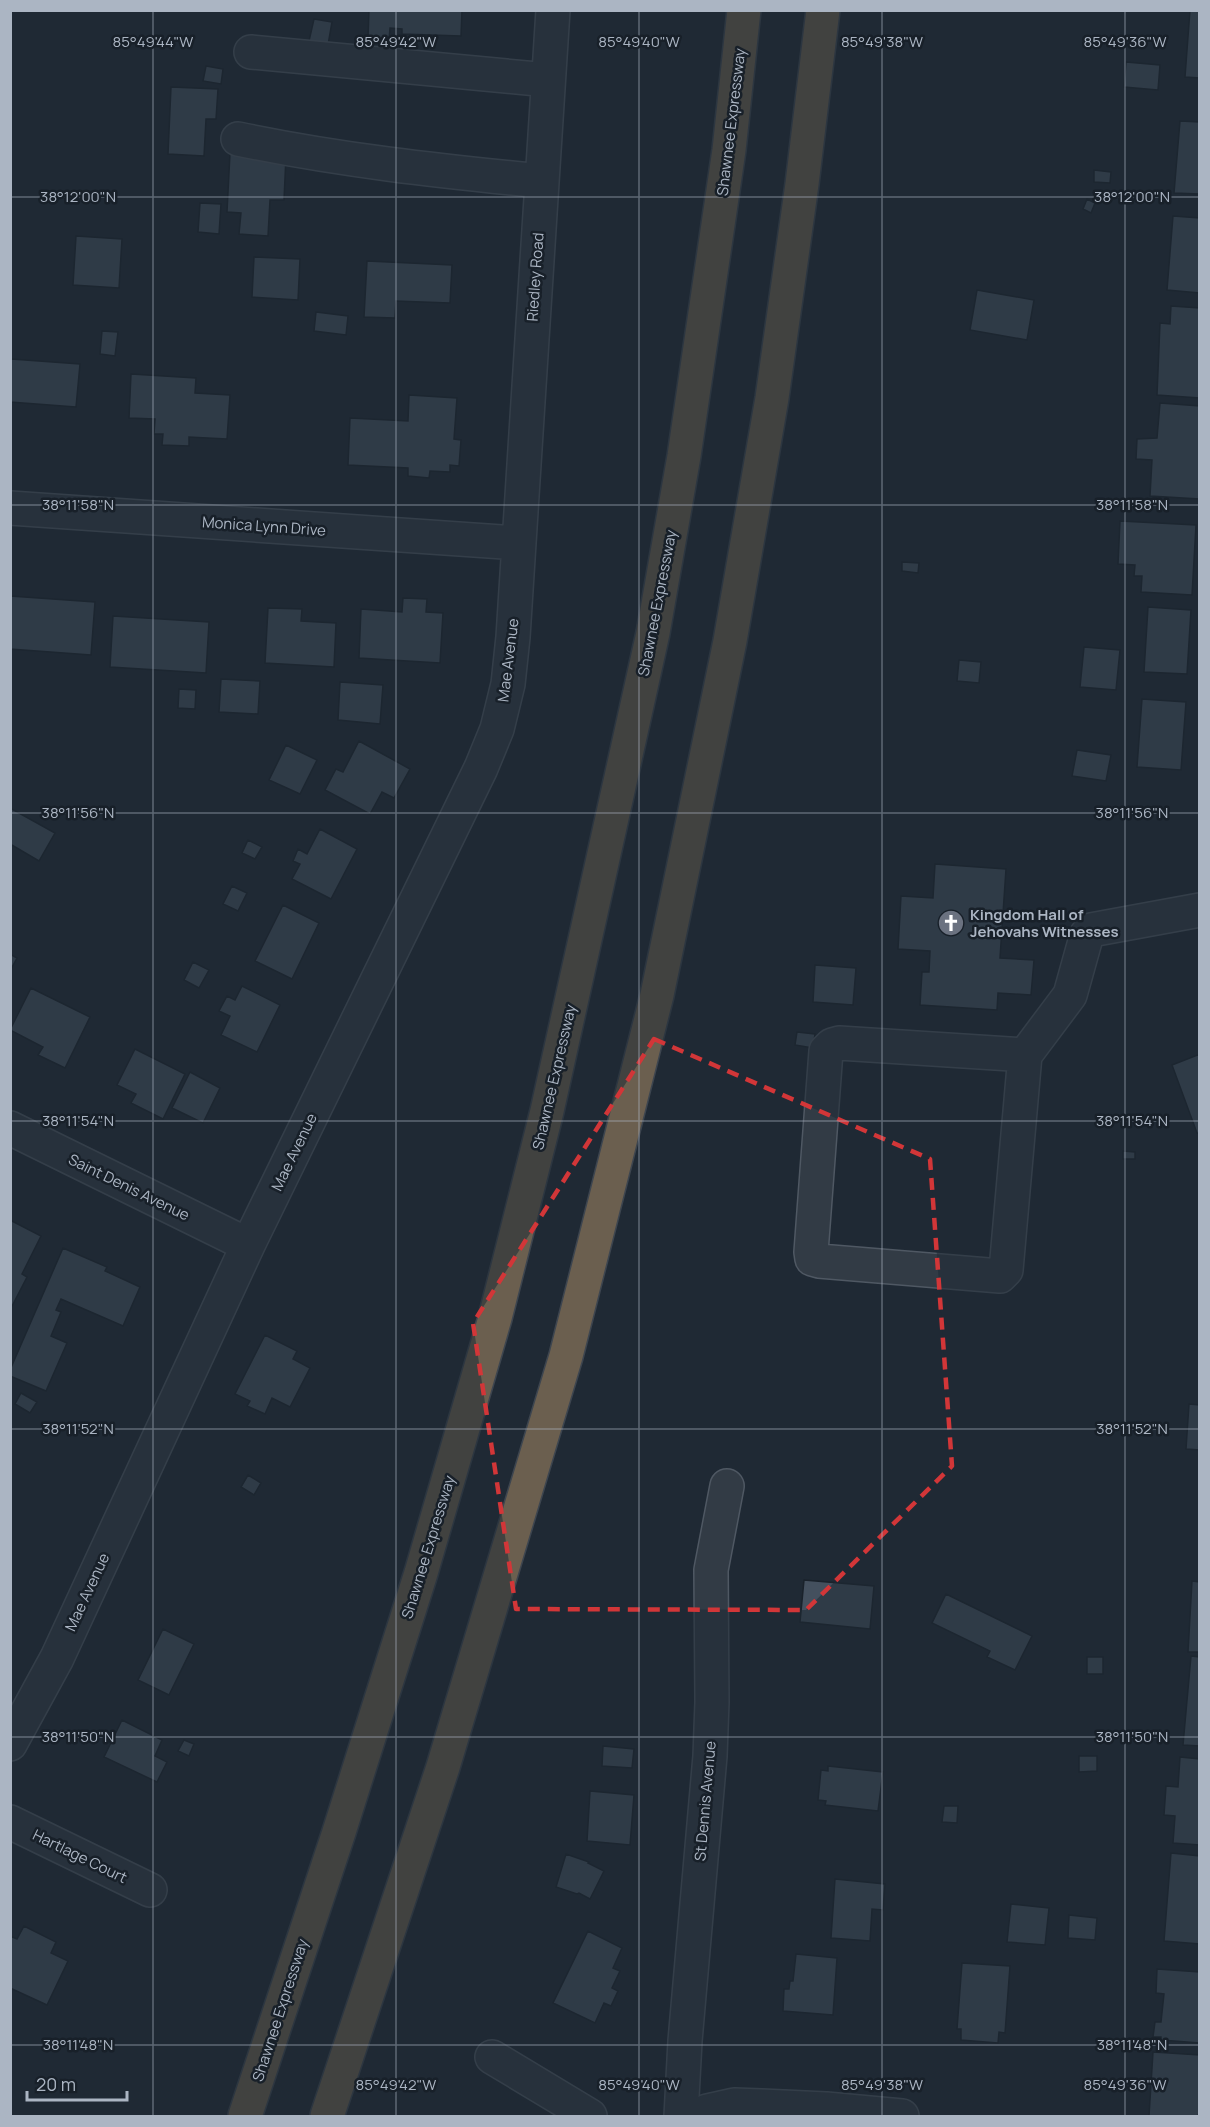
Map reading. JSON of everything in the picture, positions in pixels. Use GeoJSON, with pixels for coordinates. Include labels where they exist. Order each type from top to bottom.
{"type":"FeatureCollection","features":[{"type":"Feature","properties":{"kind":"highway","name":"Shawnee Expressway"},"geometry":{"type":"LineString","coordinates":[[244,2116],[339,1832],[421,1573],[495,1318],[547,1111],[653,633],[684,456],[729,150],[744,10]]}},
{"type":"Feature","properties":{"kind":"highway"},"geometry":{"type":"LineString","coordinates":[[327,2116],[443,1767],[563,1367],[654,1007],[730,640],[762,456],[802,184],[823,10]]}},
{"type":"Feature","properties":{"kind":"street","name":"Riedley Road"},"geometry":{"type":"LineString","coordinates":[[518,543],[553,10]]}},
{"type":"Feature","properties":{"kind":"street"},"geometry":{"type":"LineString","coordinates":[[251,52],[548,80]]}},
{"type":"Feature","properties":{"kind":"street"},"geometry":{"type":"LineString","coordinates":[[238,139],[304,153],[409,168],[541,181]]}},
{"type":"Feature","properties":{"kind":"street","name":"Monica Lynn Drive"},"geometry":{"type":"LineString","coordinates":[[10,508],[518,543]]}},
{"type":"Feature","properties":{"kind":"street","name":"Mae Avenue"},"geometry":{"type":"LineString","coordinates":[[10,1744],[57,1658],[248,1245],[481,768],[497,729],[508,684],[518,543]]}},
{"type":"Feature","properties":{"kind":"street"},"geometry":{"type":"LineString","coordinates":[[1025,1055],[839,1043],[832,1045],[826,1051],[812,1259],[993,1276],[999,1276],[1006,1270],[1025,1055],[1070,995],[1087,934],[1091,930],[1200,910]]}},
{"type":"Feature","properties":{"kind":"street","name":"Saint Denis Avenue"},"geometry":{"type":"LineString","coordinates":[[10,1128],[248,1245]]}},
{"type":"Feature","properties":{"kind":"street","name":"St Dennis Avenue"},"geometry":{"type":"LineString","coordinates":[[681,2116],[686,2030],[710,1756],[711,1570],[727,1486]]}},
{"type":"Feature","properties":{"kind":"street","name":"Hartlage Court"},"geometry":{"type":"LineString","coordinates":[[10,1822],[150,1890]]}},
{"type":"Feature","properties":{"kind":"street"},"geometry":{"type":"LineString","coordinates":[[492,2057],[590,2116]]}},
{"type":"Feature","properties":{"kind":"street"},"geometry":{"type":"LineString","coordinates":[[704,2116],[707,2111],[734,2105],[826,2109],[902,2116]]}},
{"type":"Feature","properties":{"kind":"highlighted area"},"geometry":{"type":"Polygon","coordinates":[[[654,1039],[930,1159],[952,1466],[806,1610],[516,1609],[473,1323],[654,1039]]]}},
{"type":"Feature","properties":{"kind":"building"},"geometry":{"type":"Polygon","coordinates":[[[369,10],[462,10],[461,36],[402,34],[402,29],[390,28],[389,40],[368,38],[369,10]]]}},
{"type":"Feature","properties":{"kind":"building"},"geometry":{"type":"Polygon","coordinates":[[[1190,10],[1200,10],[1200,78],[1185,77],[1190,10]]]}},
{"type":"Feature","properties":{"kind":"building"},"geometry":{"type":"Polygon","coordinates":[[[314,19],[332,22],[328,45],[309,41],[314,19]]]}},
{"type":"Feature","properties":{"kind":"building"},"geometry":{"type":"Polygon","coordinates":[[[1126,62],[1160,65],[1158,90],[1124,87],[1126,62]]]}},
{"type":"Feature","properties":{"kind":"building"},"geometry":{"type":"Polygon","coordinates":[[[206,66],[223,69],[221,84],[203,81],[206,66]]]}},
{"type":"Feature","properties":{"kind":"building"},"geometry":{"type":"Polygon","coordinates":[[[171,87],[218,89],[216,119],[206,119],[204,156],[168,154],[171,87]]]}},
{"type":"Feature","properties":{"kind":"building"},"geometry":{"type":"Polygon","coordinates":[[[1180,121],[1200,122],[1200,194],[1174,193],[1180,121]]]}},
{"type":"Feature","properties":{"kind":"building"},"geometry":{"type":"Polygon","coordinates":[[[230,153],[286,156],[284,200],[270,200],[268,236],[239,234],[241,213],[227,212],[230,153]]]}},
{"type":"Feature","properties":{"kind":"building"},"geometry":{"type":"Polygon","coordinates":[[[1094,170],[1111,172],[1110,183],[1094,182],[1094,170]]]}},
{"type":"Feature","properties":{"kind":"building"},"geometry":{"type":"Polygon","coordinates":[[[1087,199],[1095,203],[1091,213],[1083,209],[1087,199]]]}},
{"type":"Feature","properties":{"kind":"building"},"geometry":{"type":"Polygon","coordinates":[[[200,203],[221,204],[219,234],[198,232],[200,203]]]}},
{"type":"Feature","properties":{"kind":"building"},"geometry":{"type":"Polygon","coordinates":[[[1173,216],[1200,218],[1200,293],[1167,290],[1173,216]]]}},
{"type":"Feature","properties":{"kind":"building"},"geometry":{"type":"Polygon","coordinates":[[[76,236],[122,239],[119,288],[73,285],[76,236]]]}},
{"type":"Feature","properties":{"kind":"building"},"geometry":{"type":"Polygon","coordinates":[[[254,257],[300,259],[298,300],[252,297],[254,257]]]}},
{"type":"Feature","properties":{"kind":"building"},"geometry":{"type":"Polygon","coordinates":[[[367,261],[452,265],[450,303],[396,301],[395,318],[364,317],[367,261]]]}},
{"type":"Feature","properties":{"kind":"building"},"geometry":{"type":"Polygon","coordinates":[[[977,290],[1034,300],[1027,340],[970,330],[977,290]]]}},
{"type":"Feature","properties":{"kind":"building"},"geometry":{"type":"Polygon","coordinates":[[[1171,306],[1200,308],[1200,398],[1157,395],[1160,323],[1170,324],[1171,306]]]}},
{"type":"Feature","properties":{"kind":"building"},"geometry":{"type":"Polygon","coordinates":[[[316,312],[348,316],[346,335],[314,331],[316,312]]]}},
{"type":"Feature","properties":{"kind":"building"},"geometry":{"type":"Polygon","coordinates":[[[102,331],[118,332],[115,356],[100,354],[102,331]]]}},
{"type":"Feature","properties":{"kind":"building"},"geometry":{"type":"Polygon","coordinates":[[[11,359],[80,364],[76,407],[10,402],[11,359]]]}},
{"type":"Feature","properties":{"kind":"building"},"geometry":{"type":"Polygon","coordinates":[[[131,374],[196,378],[195,393],[230,395],[227,439],[189,437],[189,446],[162,445],[163,434],[154,434],[155,419],[129,418],[131,374]]]}},
{"type":"Feature","properties":{"kind":"building"},"geometry":{"type":"Polygon","coordinates":[[[409,395],[457,398],[454,439],[461,440],[459,466],[450,465],[450,472],[430,471],[429,478],[408,476],[408,468],[348,465],[350,418],[408,421],[409,395]]]}},
{"type":"Feature","properties":{"kind":"building"},"geometry":{"type":"Polygon","coordinates":[[[1160,403],[1200,406],[1200,499],[1150,496],[1152,460],[1136,459],[1137,439],[1157,438],[1160,403]]]}},
{"type":"Feature","properties":{"kind":"building"},"geometry":{"type":"Polygon","coordinates":[[[1120,521],[1196,525],[1192,595],[1141,592],[1142,576],[1134,576],[1135,565],[1118,564],[1120,521]]]}},
{"type":"Feature","properties":{"kind":"building"},"geometry":{"type":"Polygon","coordinates":[[[902,562],[919,563],[918,573],[902,571],[902,562]]]}},
{"type":"Feature","properties":{"kind":"building"},"geometry":{"type":"Polygon","coordinates":[[[10,596],[95,602],[91,655],[10,649],[10,596]]]}},
{"type":"Feature","properties":{"kind":"building"},"geometry":{"type":"Polygon","coordinates":[[[403,598],[427,599],[426,612],[443,613],[440,663],[359,658],[361,609],[402,612],[403,598]]]}},
{"type":"Feature","properties":{"kind":"building"},"geometry":{"type":"Polygon","coordinates":[[[1148,607],[1191,610],[1187,674],[1144,672],[1148,607]]]}},
{"type":"Feature","properties":{"kind":"building"},"geometry":{"type":"Polygon","coordinates":[[[268,608],[302,609],[301,621],[336,623],[334,667],[265,663],[268,608]]]}},
{"type":"Feature","properties":{"kind":"building"},"geometry":{"type":"Polygon","coordinates":[[[113,616],[209,622],[206,673],[110,667],[113,616]]]}},
{"type":"Feature","properties":{"kind":"building"},"geometry":{"type":"Polygon","coordinates":[[[1084,647],[1120,650],[1116,690],[1080,687],[1084,647]]]}},
{"type":"Feature","properties":{"kind":"building"},"geometry":{"type":"Polygon","coordinates":[[[959,660],[981,662],[979,683],[957,681],[959,660]]]}},
{"type":"Feature","properties":{"kind":"building"},"geometry":{"type":"Polygon","coordinates":[[[221,679],[260,681],[258,714],[219,712],[221,679]]]}},
{"type":"Feature","properties":{"kind":"building"},"geometry":{"type":"Polygon","coordinates":[[[340,682],[383,685],[380,724],[338,720],[340,682]]]}},
{"type":"Feature","properties":{"kind":"building"},"geometry":{"type":"Polygon","coordinates":[[[179,689],[196,690],[195,709],[178,708],[179,689]]]}},
{"type":"Feature","properties":{"kind":"building"},"geometry":{"type":"Polygon","coordinates":[[[1142,699],[1186,702],[1181,770],[1137,767],[1142,699]]]}},
{"type":"Feature","properties":{"kind":"building"},"geometry":{"type":"Polygon","coordinates":[[[359,741],[410,769],[394,798],[382,792],[370,814],[325,790],[336,769],[343,772],[359,741]]]}},
{"type":"Feature","properties":{"kind":"building"},"geometry":{"type":"Polygon","coordinates":[[[286,745],[317,760],[300,794],[269,780],[286,745]]]}},
{"type":"Feature","properties":{"kind":"building"},"geometry":{"type":"Polygon","coordinates":[[[1077,750],[1111,755],[1106,781],[1072,776],[1077,750]]]}},
{"type":"Feature","properties":{"kind":"building"},"geometry":{"type":"Polygon","coordinates":[[[10,808],[55,833],[39,861],[10,844],[10,808]]]}},
{"type":"Feature","properties":{"kind":"building"},"geometry":{"type":"Polygon","coordinates":[[[320,829],[357,849],[331,899],[292,879],[300,864],[293,861],[298,849],[307,854],[320,829]]]}},
{"type":"Feature","properties":{"kind":"building"},"geometry":{"type":"Polygon","coordinates":[[[248,840],[262,847],[255,859],[242,853],[248,840]]]}},
{"type":"Feature","properties":{"kind":"building","name":"Kingdom Hall of Jehovahs Witnesses"},"geometry":{"type":"Polygon","coordinates":[[[935,864],[1006,869],[1000,958],[1034,960],[1031,995],[998,993],[997,1010],[920,1005],[922,972],[929,972],[930,951],[898,949],[901,896],[933,898],[935,864]]]}},
{"type":"Feature","properties":{"kind":"building"},"geometry":{"type":"Polygon","coordinates":[[[232,886],[247,893],[238,911],[223,904],[232,886]]]}},
{"type":"Feature","properties":{"kind":"building"},"geometry":{"type":"Polygon","coordinates":[[[283,905],[319,923],[292,979],[255,961],[283,905]]]}},
{"type":"Feature","properties":{"kind":"building"},"geometry":{"type":"Polygon","coordinates":[[[10,954],[17,958],[10,971],[10,954]]]}},
{"type":"Feature","properties":{"kind":"building"},"geometry":{"type":"Polygon","coordinates":[[[193,962],[209,970],[199,988],[184,980],[193,962]]]}},
{"type":"Feature","properties":{"kind":"building"},"geometry":{"type":"Polygon","coordinates":[[[815,965],[856,968],[853,1005],[813,1002],[815,965]]]}},
{"type":"Feature","properties":{"kind":"building"},"geometry":{"type":"Polygon","coordinates":[[[242,986],[280,1005],[257,1052],[221,1035],[230,1016],[219,1011],[227,996],[235,1000],[242,986]]]}},
{"type":"Feature","properties":{"kind":"building"},"geometry":{"type":"Polygon","coordinates":[[[31,988],[90,1017],[65,1068],[38,1055],[43,1047],[10,1030],[31,988]]]}},
{"type":"Feature","properties":{"kind":"building"},"geometry":{"type":"Polygon","coordinates":[[[797,1032],[815,1034],[813,1048],[795,1045],[797,1032]]]}},
{"type":"Feature","properties":{"kind":"building"},"geometry":{"type":"Polygon","coordinates":[[[135,1049],[185,1074],[163,1119],[131,1103],[136,1094],[117,1085],[135,1049]]]}},
{"type":"Feature","properties":{"kind":"building"},"geometry":{"type":"Polygon","coordinates":[[[1200,1054],[1200,1134],[1197,1133],[1172,1065],[1200,1054]]]}},
{"type":"Feature","properties":{"kind":"building"},"geometry":{"type":"Polygon","coordinates":[[[190,1072],[220,1088],[203,1123],[172,1108],[190,1072]]]}},
{"type":"Feature","properties":{"kind":"building"},"geometry":{"type":"Polygon","coordinates":[[[1123,1151],[1135,1152],[1135,1159],[1123,1159],[1123,1151]]]}},
{"type":"Feature","properties":{"kind":"building"},"geometry":{"type":"Polygon","coordinates":[[[10,1220],[41,1236],[22,1274],[27,1277],[10,1310],[10,1220]]]}},
{"type":"Feature","properties":{"kind":"building"},"geometry":{"type":"Polygon","coordinates":[[[63,1248],[107,1267],[105,1271],[140,1287],[123,1326],[61,1299],[56,1310],[61,1312],[51,1336],[67,1343],[46,1391],[10,1376],[10,1370],[63,1248]]]}},
{"type":"Feature","properties":{"kind":"building"},"geometry":{"type":"Polygon","coordinates":[[[265,1335],[297,1351],[293,1359],[310,1368],[290,1407],[272,1398],[265,1414],[247,1406],[250,1401],[235,1394],[265,1335]]]}},
{"type":"Feature","properties":{"kind":"building"},"geometry":{"type":"Polygon","coordinates":[[[21,1393],[37,1402],[30,1413],[15,1404],[21,1393]]]}},
{"type":"Feature","properties":{"kind":"building"},"geometry":{"type":"Polygon","coordinates":[[[1189,1404],[1200,1405],[1200,1450],[1186,1449],[1189,1404]]]}},
{"type":"Feature","properties":{"kind":"building"},"geometry":{"type":"Polygon","coordinates":[[[248,1475],[261,1483],[254,1495],[241,1487],[248,1475]]]}},
{"type":"Feature","properties":{"kind":"building"},"geometry":{"type":"Polygon","coordinates":[[[804,1580],[874,1586],[870,1629],[800,1622],[804,1580]]]}},
{"type":"Feature","properties":{"kind":"building"},"geometry":{"type":"Polygon","coordinates":[[[1192,1581],[1200,1582],[1200,1652],[1188,1652],[1192,1581]]]}},
{"type":"Feature","properties":{"kind":"building"},"geometry":{"type":"Polygon","coordinates":[[[946,1594],[1032,1636],[1015,1670],[987,1657],[990,1651],[932,1623],[946,1594]]]}},
{"type":"Feature","properties":{"kind":"building"},"geometry":{"type":"Polygon","coordinates":[[[163,1629],[194,1644],[169,1695],[138,1680],[163,1629]]]}},
{"type":"Feature","properties":{"kind":"building"},"geometry":{"type":"Polygon","coordinates":[[[1191,1656],[1200,1657],[1200,1746],[1183,1745],[1191,1656]]]}},
{"type":"Feature","properties":{"kind":"building"},"geometry":{"type":"Polygon","coordinates":[[[1087,1657],[1103,1657],[1103,1674],[1087,1674],[1087,1657]]]}},
{"type":"Feature","properties":{"kind":"building"},"geometry":{"type":"Polygon","coordinates":[[[122,1720],[162,1740],[155,1756],[167,1762],[157,1782],[104,1757],[122,1720]]]}},
{"type":"Feature","properties":{"kind":"building"},"geometry":{"type":"Polygon","coordinates":[[[184,1740],[194,1744],[189,1756],[178,1751],[184,1740]]]}},
{"type":"Feature","properties":{"kind":"building"},"geometry":{"type":"Polygon","coordinates":[[[603,1746],[634,1749],[632,1768],[602,1766],[603,1746]]]}},
{"type":"Feature","properties":{"kind":"building"},"geometry":{"type":"Polygon","coordinates":[[[1079,1756],[1097,1756],[1097,1771],[1079,1772],[1079,1756]]]}},
{"type":"Feature","properties":{"kind":"building"},"geometry":{"type":"Polygon","coordinates":[[[1180,1757],[1200,1759],[1200,1845],[1173,1843],[1175,1816],[1164,1815],[1166,1786],[1178,1787],[1180,1757]]]}},
{"type":"Feature","properties":{"kind":"building"},"geometry":{"type":"Polygon","coordinates":[[[828,1766],[883,1772],[878,1811],[825,1805],[826,1801],[818,1800],[821,1770],[828,1771],[828,1766]]]}},
{"type":"Feature","properties":{"kind":"building"},"geometry":{"type":"Polygon","coordinates":[[[590,1791],[634,1795],[630,1845],[587,1841],[590,1791]]]}},
{"type":"Feature","properties":{"kind":"building"},"geometry":{"type":"Polygon","coordinates":[[[944,1806],[958,1806],[957,1823],[942,1822],[944,1806]]]}},
{"type":"Feature","properties":{"kind":"building"},"geometry":{"type":"Polygon","coordinates":[[[1171,1853],[1200,1856],[1200,1944],[1164,1941],[1171,1853]]]}},
{"type":"Feature","properties":{"kind":"building"},"geometry":{"type":"Polygon","coordinates":[[[566,1854],[589,1862],[604,1871],[590,1899],[579,1893],[556,1887],[566,1854]]]}},
{"type":"Feature","properties":{"kind":"building"},"geometry":{"type":"Polygon","coordinates":[[[835,1879],[885,1884],[883,1910],[872,1909],[870,1941],[831,1938],[835,1879]]]}},
{"type":"Feature","properties":{"kind":"building"},"geometry":{"type":"Polygon","coordinates":[[[1011,1904],[1049,1908],[1045,1945],[1007,1942],[1011,1904]]]}},
{"type":"Feature","properties":{"kind":"building"},"geometry":{"type":"Polygon","coordinates":[[[1069,1915],[1097,1918],[1095,1940],[1068,1938],[1069,1915]]]}},
{"type":"Feature","properties":{"kind":"building"},"geometry":{"type":"Polygon","coordinates":[[[24,1926],[56,1942],[51,1953],[68,1961],[47,2005],[10,1988],[10,1936],[17,1939],[24,1926]]]}},
{"type":"Feature","properties":{"kind":"building"},"geometry":{"type":"Polygon","coordinates":[[[588,1931],[622,1948],[613,1968],[620,1971],[612,1988],[618,1991],[611,2006],[604,2003],[595,2023],[553,2003],[588,1931]]]}},
{"type":"Feature","properties":{"kind":"building"},"geometry":{"type":"Polygon","coordinates":[[[796,1954],[837,1958],[833,2015],[783,2011],[784,1989],[789,1989],[790,1981],[793,1981],[796,1954]]]}},
{"type":"Feature","properties":{"kind":"building"},"geometry":{"type":"Polygon","coordinates":[[[962,1963],[1010,1966],[1005,2033],[999,2032],[998,2043],[961,2040],[961,2029],[957,2029],[962,1963]]]}},
{"type":"Feature","properties":{"kind":"building"},"geometry":{"type":"Polygon","coordinates":[[[1157,1969],[1200,1972],[1200,2043],[1161,2040],[1161,2037],[1153,2037],[1155,2022],[1161,2022],[1164,1994],[1156,1993],[1157,1969]]]}},
{"type":"Feature","properties":{"kind":"building"},"geometry":{"type":"Polygon","coordinates":[[[1153,2052],[1200,2055],[1200,2110],[1198,2116],[1149,2116],[1153,2052]]]}},
{"type":"Feature","properties":{"kind":"place","name":"Kingdom Hall of Jehovahs Witnesses"},"geometry":{"type":"Point","coordinates":[951,923]}}]}
